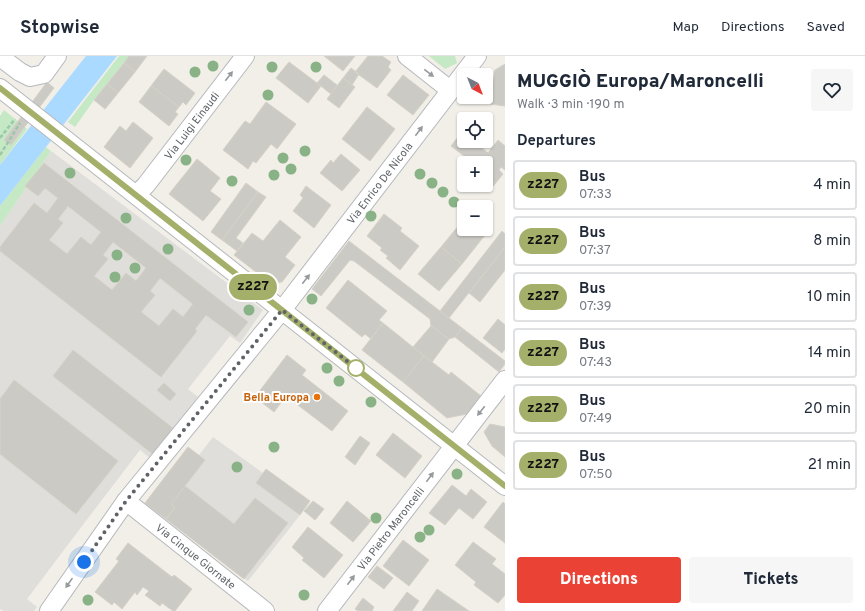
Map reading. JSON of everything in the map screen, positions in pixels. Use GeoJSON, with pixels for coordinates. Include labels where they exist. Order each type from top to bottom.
{"type":"FeatureCollection","features":[{"type":"Feature","properties":{"kind":"street"},"geometry":{"type":"LineString","coordinates":[[0,57],[20,72],[30,77],[44,74],[57,56]]}},
{"type":"Feature","properties":{"kind":"street","name":"Via Luigi Einaudi"},"geometry":{"type":"LineString","coordinates":[[136,194],[146,185],[245,56]]}},
{"type":"Feature","properties":{"kind":"street"},"geometry":{"type":"LineString","coordinates":[[407,56],[450,90]]}},
{"type":"Feature","properties":{"kind":"street","name":"Via Enrico De Nicola"},"geometry":{"type":"LineString","coordinates":[[50,611],[126,501],[282,310],[477,56]]}},
{"type":"Feature","properties":{"kind":"street"},"geometry":{"type":"LineString","coordinates":[[0,88],[505,486]]}},
{"type":"Feature","properties":{"kind":"street","name":"Via Pietro Maroncelli"},"geometry":{"type":"LineString","coordinates":[[327,611],[505,380]]}},
{"type":"Feature","properties":{"kind":"street","name":"Via Cinque Giornate"},"geometry":{"type":"LineString","coordinates":[[126,501],[265,611]]}},
{"type":"Feature","properties":{"kind":"path"},"geometry":{"type":"LineString","coordinates":[[0,138],[28,110]]}},
{"type":"Feature","properties":{"kind":"shaded area"},"geometry":{"type":"Polygon","coordinates":[[[51,151],[263,310],[240,343],[230,336],[188,389],[198,397],[151,459],[140,450],[79,530],[27,599],[37,607],[34,611],[4,611],[0,609],[0,226],[51,151]]]}},
{"type":"Feature","properties":{"kind":"shaded area"},"geometry":{"type":"Polygon","coordinates":[[[213,437],[263,473],[256,483],[300,515],[248,581],[145,503],[188,447],[199,455],[213,437]]]}},
{"type":"Feature","properties":{"kind":"green space"},"geometry":{"type":"Polygon","coordinates":[[[119,56],[129,56],[94,100],[75,127],[68,122],[119,56]]]}},
{"type":"Feature","properties":{"kind":"green space"},"geometry":{"type":"Polygon","coordinates":[[[429,56],[455,56],[457,63],[445,69],[429,56]]]}},
{"type":"Feature","properties":{"kind":"green space"},"geometry":{"type":"Polygon","coordinates":[[[4,110],[27,129],[0,165],[0,116],[4,110]]]}},
{"type":"Feature","properties":{"kind":"green space"},"geometry":{"type":"Polygon","coordinates":[[[46,147],[51,151],[0,226],[0,206],[46,147]]]}},
{"type":"Feature","properties":{"kind":"water"},"geometry":{"type":"Polygon","coordinates":[[[86,56],[117,56],[0,206],[0,165],[86,56]]]}},
{"type":"Feature","properties":{"kind":"building"},"geometry":{"type":"Polygon","coordinates":[[[129,56],[147,56],[135,72],[124,63],[129,56]]]}},
{"type":"Feature","properties":{"kind":"building"},"geometry":{"type":"Polygon","coordinates":[[[324,56],[355,56],[343,71],[324,56]]]}},
{"type":"Feature","properties":{"kind":"building"},"geometry":{"type":"Polygon","coordinates":[[[368,56],[382,56],[391,62],[388,67],[391,70],[377,88],[355,72],[368,56]]]}},
{"type":"Feature","properties":{"kind":"building"},"geometry":{"type":"Polygon","coordinates":[[[289,62],[321,86],[308,103],[276,78],[289,62]]]}},
{"type":"Feature","properties":{"kind":"building"},"geometry":{"type":"Polygon","coordinates":[[[124,63],[135,72],[118,93],[107,84],[124,63]]]}},
{"type":"Feature","properties":{"kind":"building"},"geometry":{"type":"Polygon","coordinates":[[[505,64],[505,106],[490,104],[493,104],[495,70],[505,64]]]}},
{"type":"Feature","properties":{"kind":"building"},"geometry":{"type":"Polygon","coordinates":[[[351,68],[359,74],[352,85],[343,78],[351,68]]]}},
{"type":"Feature","properties":{"kind":"building"},"geometry":{"type":"Polygon","coordinates":[[[164,69],[195,93],[186,105],[183,102],[179,107],[151,86],[164,69]]]}},
{"type":"Feature","properties":{"kind":"building"},"geometry":{"type":"Polygon","coordinates":[[[324,75],[337,85],[331,94],[317,83],[324,75]]]}},
{"type":"Feature","properties":{"kind":"building"},"geometry":{"type":"Polygon","coordinates":[[[403,75],[429,95],[413,115],[387,95],[403,75]]]}},
{"type":"Feature","properties":{"kind":"building"},"geometry":{"type":"Polygon","coordinates":[[[343,78],[355,87],[339,108],[327,99],[343,78]]]}},
{"type":"Feature","properties":{"kind":"building"},"geometry":{"type":"Polygon","coordinates":[[[47,82],[54,88],[11,145],[4,140],[47,82]]]}},
{"type":"Feature","properties":{"kind":"building"},"geometry":{"type":"Polygon","coordinates":[[[107,84],[118,93],[105,109],[94,100],[107,84]]]}},
{"type":"Feature","properties":{"kind":"building"},"geometry":{"type":"Polygon","coordinates":[[[151,86],[179,107],[175,112],[178,114],[169,126],[139,102],[151,86]]]}},
{"type":"Feature","properties":{"kind":"building"},"geometry":{"type":"Polygon","coordinates":[[[266,102],[296,124],[277,149],[271,144],[256,163],[253,161],[248,169],[223,150],[245,121],[250,124],[266,102]]]}},
{"type":"Feature","properties":{"kind":"building"},"geometry":{"type":"Polygon","coordinates":[[[367,107],[395,129],[370,161],[342,139],[367,107]]]}},
{"type":"Feature","properties":{"kind":"building"},"geometry":{"type":"Polygon","coordinates":[[[133,122],[153,138],[130,168],[104,147],[120,126],[126,131],[133,122]]]}},
{"type":"Feature","properties":{"kind":"building"},"geometry":{"type":"Polygon","coordinates":[[[457,138],[457,148],[482,148],[488,153],[498,140],[505,146],[505,170],[501,167],[499,170],[503,174],[493,186],[493,156],[464,156],[451,146],[457,138]]]}},
{"type":"Feature","properties":{"kind":"building"},"geometry":{"type":"Polygon","coordinates":[[[341,154],[360,170],[342,191],[320,173],[331,160],[333,163],[341,154]]]}},
{"type":"Feature","properties":{"kind":"building"},"geometry":{"type":"Polygon","coordinates":[[[197,159],[220,178],[210,191],[221,199],[203,221],[169,194],[197,159]]]}},
{"type":"Feature","properties":{"kind":"building"},"geometry":{"type":"Polygon","coordinates":[[[44,163],[248,322],[236,337],[206,315],[195,329],[197,331],[161,377],[0,251],[0,247],[34,203],[47,213],[58,198],[45,188],[38,196],[25,186],[44,163]],[[68,206],[58,219],[63,223],[49,240],[67,254],[81,237],[91,245],[101,232],[68,206]],[[113,242],[103,255],[108,259],[94,276],[112,290],[126,273],[136,281],[146,268],[113,242]],[[160,278],[150,291],[155,295],[141,312],[159,326],[173,309],[183,317],[193,304],[160,278]]]}},
{"type":"Feature","properties":{"kind":"building"},"geometry":{"type":"Polygon","coordinates":[[[246,183],[258,192],[222,240],[211,232],[246,183]]]}},
{"type":"Feature","properties":{"kind":"building"},"geometry":{"type":"Polygon","coordinates":[[[306,186],[331,205],[314,228],[293,211],[303,198],[300,195],[306,186]]]}},
{"type":"Feature","properties":{"kind":"building"},"geometry":{"type":"Polygon","coordinates":[[[258,192],[266,197],[236,238],[243,243],[237,251],[222,240],[258,192]]]}},
{"type":"Feature","properties":{"kind":"building"},"geometry":{"type":"Polygon","coordinates":[[[384,214],[402,228],[400,231],[419,246],[400,270],[386,258],[388,256],[380,250],[382,248],[367,236],[384,214]]]}},
{"type":"Feature","properties":{"kind":"building"},"geometry":{"type":"Polygon","coordinates":[[[280,220],[301,237],[285,257],[295,265],[282,282],[270,283],[234,255],[252,233],[263,241],[280,220]]]}},
{"type":"Feature","properties":{"kind":"building"},"geometry":{"type":"Polygon","coordinates":[[[457,228],[457,236],[484,236],[462,264],[441,247],[457,228]]]}},
{"type":"Feature","properties":{"kind":"building"},"geometry":{"type":"Polygon","coordinates":[[[502,231],[505,234],[505,247],[449,318],[440,311],[502,231]]]}},
{"type":"Feature","properties":{"kind":"building"},"geometry":{"type":"Polygon","coordinates":[[[349,241],[462,328],[455,337],[449,339],[431,326],[430,319],[354,261],[350,260],[321,296],[312,289],[349,241]]]}},
{"type":"Feature","properties":{"kind":"building"},"geometry":{"type":"Polygon","coordinates":[[[441,247],[462,264],[439,291],[418,274],[441,247]]]}},
{"type":"Feature","properties":{"kind":"building"},"geometry":{"type":"Polygon","coordinates":[[[505,247],[505,270],[480,302],[469,293],[505,247]]]}},
{"type":"Feature","properties":{"kind":"building"},"geometry":{"type":"Polygon","coordinates":[[[348,280],[387,311],[379,320],[383,323],[371,339],[365,334],[362,337],[326,308],[348,280]]]}},
{"type":"Feature","properties":{"kind":"building"},"geometry":{"type":"Polygon","coordinates":[[[498,319],[505,325],[505,349],[502,353],[483,338],[498,319]]]}},
{"type":"Feature","properties":{"kind":"building"},"geometry":{"type":"Polygon","coordinates":[[[383,323],[424,356],[403,382],[362,350],[383,323]]]}},
{"type":"Feature","properties":{"kind":"building"},"geometry":{"type":"Polygon","coordinates":[[[431,326],[449,339],[432,362],[413,347],[431,326]]]}},
{"type":"Feature","properties":{"kind":"building"},"geometry":{"type":"Polygon","coordinates":[[[462,328],[505,361],[505,364],[499,372],[455,337],[462,328]]]}},
{"type":"Feature","properties":{"kind":"building"},"geometry":{"type":"Polygon","coordinates":[[[73,350],[174,429],[154,455],[53,376],[73,350]]]}},
{"type":"Feature","properties":{"kind":"building"},"geometry":{"type":"Polygon","coordinates":[[[287,355],[306,370],[302,375],[348,411],[332,431],[286,396],[274,412],[255,397],[287,355]]]}},
{"type":"Feature","properties":{"kind":"building"},"geometry":{"type":"Polygon","coordinates":[[[424,356],[449,375],[451,372],[481,396],[467,414],[447,418],[403,382],[424,356]]]}},
{"type":"Feature","properties":{"kind":"building"},"geometry":{"type":"Polygon","coordinates":[[[14,380],[118,461],[76,514],[0,454],[0,399],[14,380]]]}},
{"type":"Feature","properties":{"kind":"building"},"geometry":{"type":"Polygon","coordinates":[[[164,383],[176,394],[170,401],[157,390],[164,383]]]}},
{"type":"Feature","properties":{"kind":"building"},"geometry":{"type":"Polygon","coordinates":[[[490,424],[505,427],[505,457],[492,446],[484,432],[490,424]]]}},
{"type":"Feature","properties":{"kind":"building"},"geometry":{"type":"Polygon","coordinates":[[[393,433],[422,456],[405,478],[376,455],[393,433]]]}},
{"type":"Feature","properties":{"kind":"building"},"geometry":{"type":"Polygon","coordinates":[[[360,436],[370,443],[355,465],[345,457],[360,436]]]}},
{"type":"Feature","properties":{"kind":"building"},"geometry":{"type":"Polygon","coordinates":[[[188,447],[205,460],[171,504],[175,507],[166,519],[145,503],[188,447]]]}},
{"type":"Feature","properties":{"kind":"building"},"geometry":{"type":"Polygon","coordinates":[[[266,469],[310,501],[300,515],[256,483],[266,469]]]}},
{"type":"Feature","properties":{"kind":"building"},"geometry":{"type":"Polygon","coordinates":[[[452,485],[466,496],[471,489],[487,502],[473,519],[459,508],[445,525],[429,513],[452,485]]]}},
{"type":"Feature","properties":{"kind":"building"},"geometry":{"type":"Polygon","coordinates":[[[185,486],[234,524],[255,498],[288,523],[244,579],[166,519],[175,507],[171,504],[185,486]]]}},
{"type":"Feature","properties":{"kind":"building"},"geometry":{"type":"Polygon","coordinates":[[[313,501],[324,509],[315,520],[304,511],[313,501]]]}},
{"type":"Feature","properties":{"kind":"building"},"geometry":{"type":"Polygon","coordinates":[[[347,501],[371,521],[353,542],[330,523],[347,501]]]}},
{"type":"Feature","properties":{"kind":"building"},"geometry":{"type":"Polygon","coordinates":[[[503,502],[505,504],[505,543],[484,527],[503,502]]]}},
{"type":"Feature","properties":{"kind":"building"},"geometry":{"type":"Polygon","coordinates":[[[308,527],[343,555],[324,578],[302,560],[304,558],[292,547],[308,527]]]}},
{"type":"Feature","properties":{"kind":"building"},"geometry":{"type":"Polygon","coordinates":[[[403,540],[429,560],[409,586],[383,566],[403,540]]]}},
{"type":"Feature","properties":{"kind":"building"},"geometry":{"type":"Polygon","coordinates":[[[473,542],[496,559],[492,564],[505,574],[505,595],[498,603],[474,585],[476,582],[455,565],[473,542]]]}},
{"type":"Feature","properties":{"kind":"building"},"geometry":{"type":"Polygon","coordinates":[[[128,543],[172,577],[174,575],[192,589],[175,611],[162,603],[160,606],[145,595],[149,591],[143,587],[137,595],[135,592],[122,609],[114,602],[112,605],[95,592],[119,561],[116,559],[128,543]]]}},
{"type":"Feature","properties":{"kind":"building"},"geometry":{"type":"Polygon","coordinates":[[[377,566],[393,578],[384,589],[368,577],[377,566]]]}},
{"type":"Feature","properties":{"kind":"building"},"geometry":{"type":"Polygon","coordinates":[[[437,589],[469,611],[422,611],[437,589]]]}},
{"type":"Feature","properties":{"kind":"building"},"geometry":{"type":"Polygon","coordinates":[[[407,592],[419,601],[412,611],[393,611],[407,592]]]}},
{"type":"Feature","properties":{"kind":"building"},"geometry":{"type":"Polygon","coordinates":[[[363,598],[374,607],[372,611],[358,611],[355,609],[363,598]]]}},
{"type":"Feature","properties":{"kind":"bus line","name":"z227"},"geometry":{"type":"LineString","coordinates":[[0,88],[505,486]]}},
{"type":"Feature","properties":{"kind":"place","name":"Bella Europa"},"geometry":{"type":"Point","coordinates":[317,397]}},
{"type":"Feature","properties":{"kind":"route"},"geometry":{"type":"LineString","coordinates":[[84,562],[126,501],[282,310],[357,369],[356,368]]}}]}
